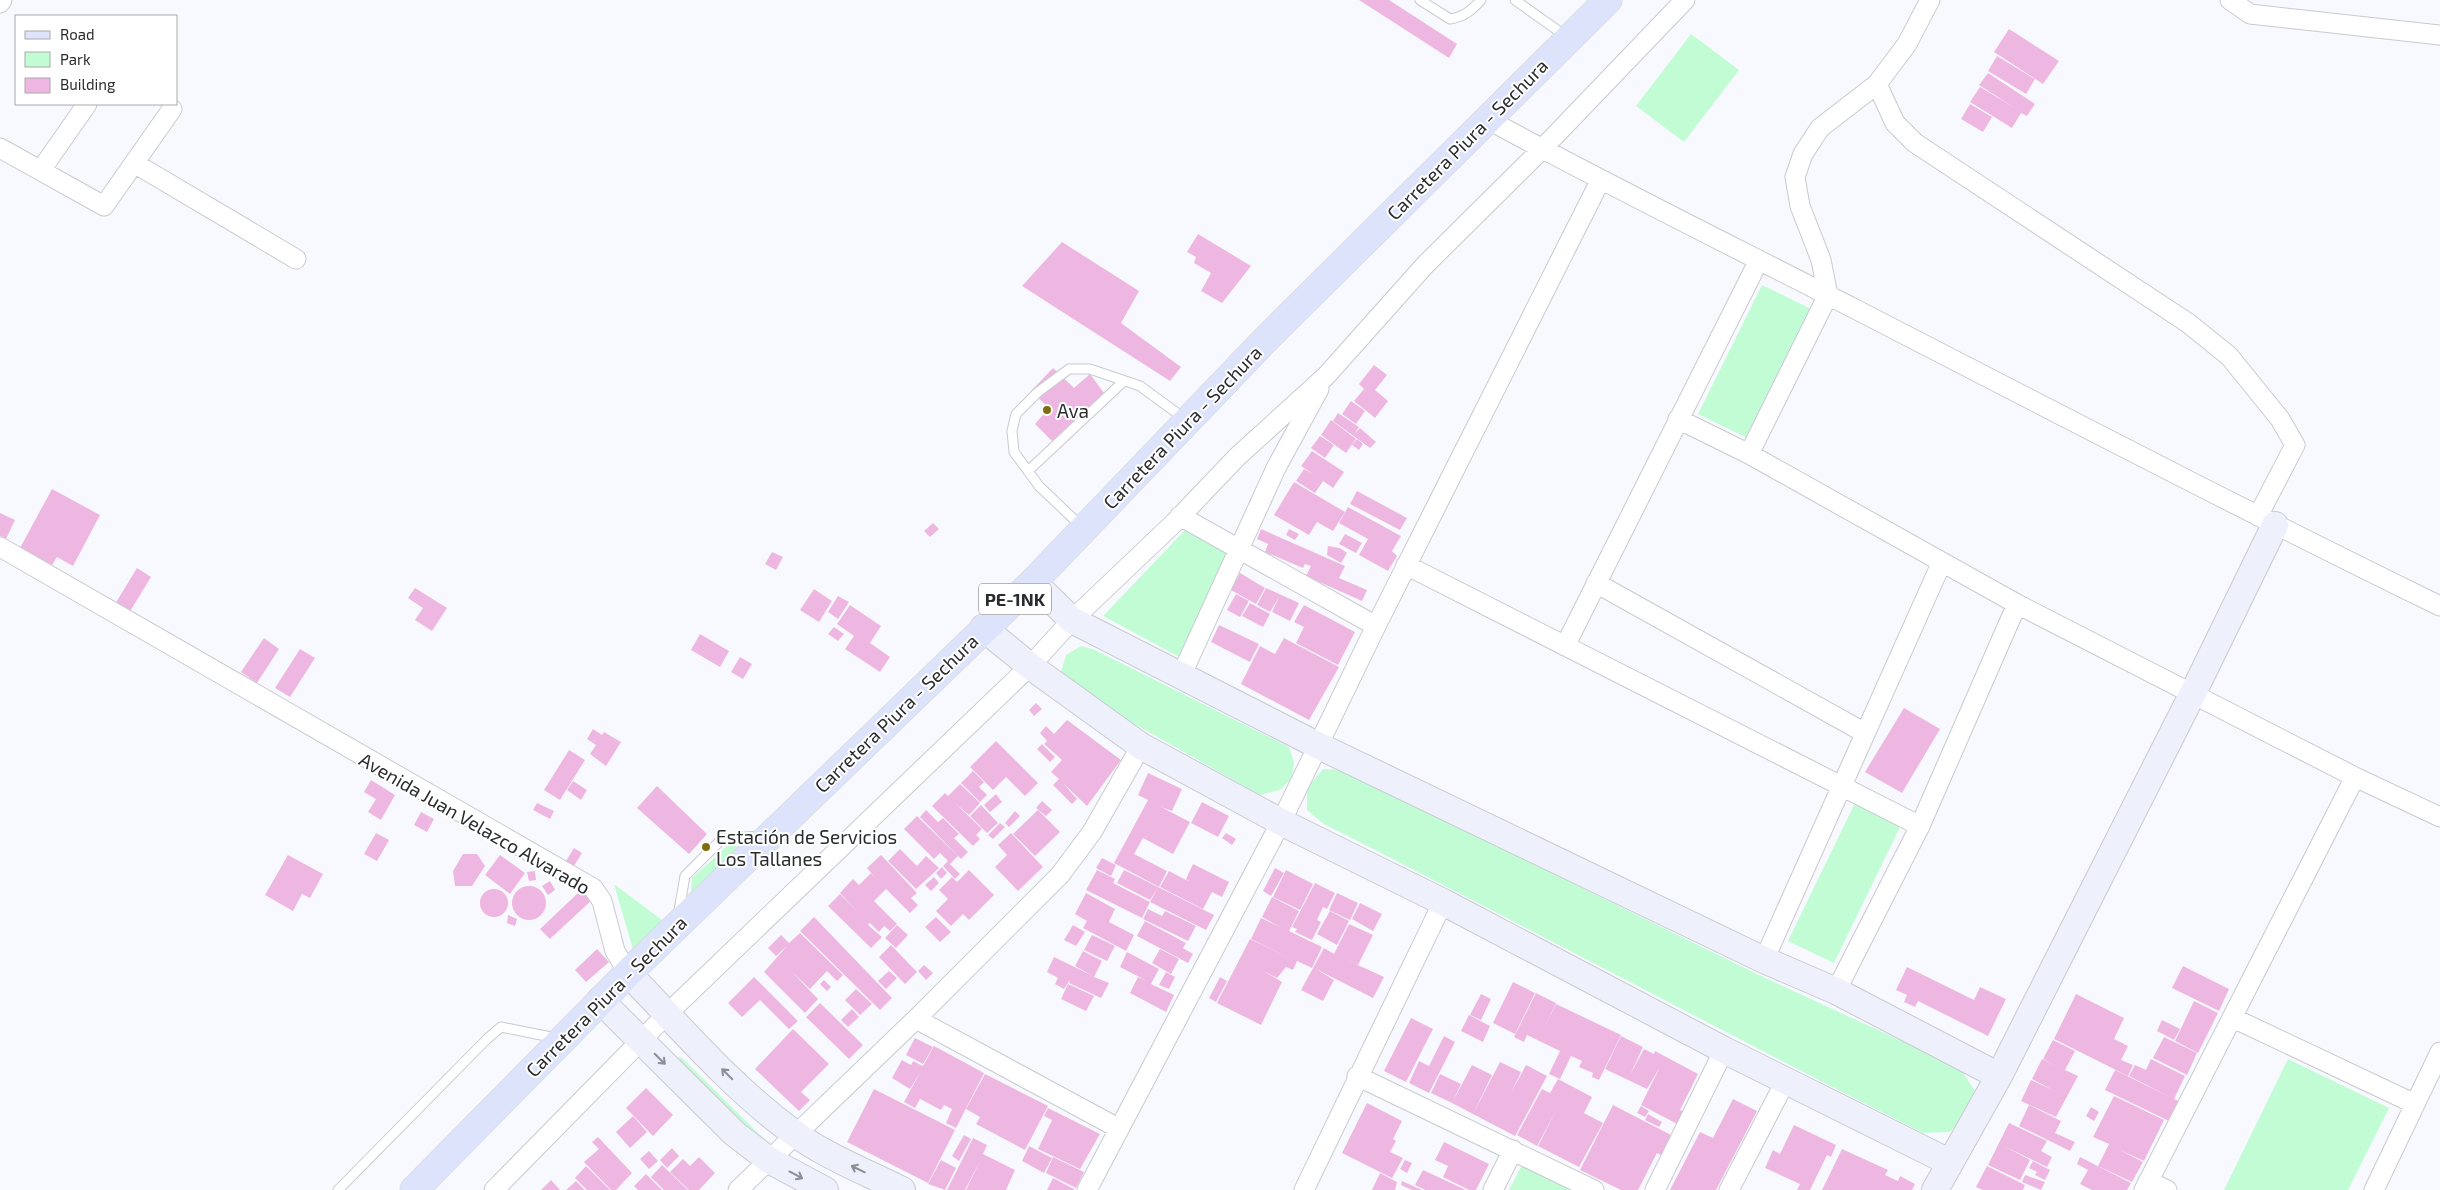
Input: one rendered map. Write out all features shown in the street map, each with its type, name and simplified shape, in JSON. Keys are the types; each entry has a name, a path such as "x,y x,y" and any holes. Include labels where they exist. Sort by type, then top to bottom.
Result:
{"main road":[{"name":"Carretera Piura - Sechura","path":"414,1190 600,1000 1033,582 1273,332 1608,0"}],"street":[{"path":"494,1190 641,1040 1030,666 1072,620 1180,516 1237,457 1326,376 1425,265 1542,149 1685,0"},
{"path":"1749,454 1828,295 1821,260 1800,206 1795,177 1803,154 1820,128 1878,84 1907,44 1930,0"},
{"path":"2230,0 2250,14 2440,36"},
{"path":"1878,84 1895,123 1915,143 2180,318 2229,356 2280,419 2295,445 2266,520 2193,693 2000,1076 1934,1190"},
{"path":"40,170 86,105"},
{"path":"0,148 104,206 172,109"},
{"path":"1487,119 1600,181 1828,295 2266,520 2440,606"},
{"path":"134,164 296,259"},
{"path":"1087,1190 1281,822 1406,565 1600,181"},
{"path":"1565,646 1759,260"},
{"path":"1181,676 1240,551 1276,468 1326,376"},
{"path":"1678,418 1749,454 1941,564 2016,604 2355,777 2440,817"},
{"path":"1180,516 1376,626"},
{"name":"Avenida Juan Velazco Alvarado","path":"0,548 593,888 602,901 614,951 628,973 760,1107 796,1134 833,1157 902,1190"},
{"path":"1764,960 1941,564"},
{"path":"1406,565 1920,826"},
{"path":"1033,582 1072,620 1181,676 1317,745 1764,960 1836,992 2000,1076"},
{"path":"1596,583 1865,733"},
{"path":"1836,992 1920,826 2016,604"},
{"path":"984,628 1030,666 1141,746 1281,822 1442,902 1724,1050 1949,1162"},
{"path":"738,1190 916,1019 1060,876 1092,832 1141,746"},
{"path":"2167,1190 2146,1185 2355,777"},
{"path":"1304,1190 1442,902"},
{"path":"600,1000 735,1134 769,1160 825,1190"},
{"path":"2233,1018 2415,1104"},
{"path":"916,1019 1118,1128"},
{"path":"1655,1190 1724,1050"},
{"path":"2374,1190 2440,1052"},
{"path":"1357,1076 1594,1190"},
{"path":"1729,1190 1786,1080"},
{"path":"1494,1190 1513,1150"}],"lane":[{"path":"1420,0 1450,19 1459,18 1473,10 1481,0"},
{"path":"1515,0 1569,38"},
{"path":"1084,529 1039,486 1014,452 1012,431 1016,414 1038,392 1069,369 1090,369 1140,386 1188,420"},
{"path":"1028,471 1124,381"},
{"path":"338,1190 501,1027 562,1040"}],"green space":[{"path":"1691,34 1739,70 1684,142 1636,106"},
{"path":"1762,285 1811,309 1747,438 1698,414"},
{"path":"1187,528 1232,555 1183,659 1103,616"},
{"path":"1081,646 1095,650 1289,747 1294,762 1292,778 1280,790 1260,795 1069,687 1061,672 1066,655"},
{"path":"1323,769 1343,770 1759,975 1960,1068 1975,1091 1973,1106 1964,1122 1949,1132 1923,1133 1324,824 1307,810 1307,788"},
{"path":"1855,803 1901,825 1834,963 1788,941"},
{"path":"728,845 749,848 690,906 692,878"},
{"path":"614,884 666,923 634,953"},
{"path":"681,1057 770,1145 766,1148 677,1058"},
{"path":"2288,1059 2389,1108 2348,1190 2224,1190"},
{"path":"1522,1165 1572,1190 1509,1190"}],"building":[{"path":"1359,0 1389,0 1457,44 1449,58"},
{"path":"2009,29 2059,61 2043,84 1994,52"},
{"path":"1997,56 2035,79 2026,94 1988,71"},
{"path":"1988,73 2035,104 2027,116 2021,113 2012,128 1970,102 1980,87 2015,108 1979,85"},
{"path":"1970,104 1992,117 1983,132 1961,119"},
{"path":"1198,234 1251,266 1222,303 1201,291 1211,273 1194,263 1196,257 1187,252"},
{"path":"1062,242 1139,291 1121,323 1181,367 1170,381 1022,286"},
{"path":"1374,365 1387,375 1375,390 1388,401 1375,418 1354,401 1364,389 1359,384"},
{"path":"1053,368 1074,388 1090,374 1104,393 1052,441 1035,424 1049,408 1031,391"},
{"path":"1351,401 1365,411 1356,424 1342,414"},
{"path":"1338,413 1359,427 1355,433 1360,428 1376,442 1370,448 1333,421"},
{"path":"1331,420 1356,439 1346,453 1321,435"},
{"path":"1320,436 1334,445 1325,458 1311,448"},
{"path":"1357,439 1363,444 1359,450 1352,445"},
{"path":"1312,451 1344,472 1333,488 1323,481 1315,493 1296,481 1304,469 1313,474 1301,466"},
{"path":"1294,482 1345,512 1333,531 1317,522 1309,535 1274,515"},
{"path":"52,489 100,515 73,566 57,557 52,565 20,548"},
{"path":"1357,491 1407,518 1400,530 1350,504"},
{"path":"1348,507 1401,536 1392,551 1397,556 1388,571 1359,555 1368,539 1339,523"},
{"path":"0,513 15,520 6,539 0,536"},
{"path":"933,523 939,529 930,537 924,531"},
{"path":"1261,529 1345,566 1339,578 1367,590 1362,601 1306,576 1311,566 1305,564 1303,568 1265,552 1268,544 1257,539"},
{"path":"1289,529 1299,534 1295,540 1286,535"},
{"path":"1345,534 1362,543 1356,553 1339,544"},
{"path":"1328,546 1340,548 1347,553 1341,563 1327,555"},
{"path":"772,552 783,557 776,570 765,564"},
{"path":"137,568 151,577 129,613 115,604"},
{"path":"1240,573 1265,588 1256,604 1231,590"},
{"path":"415,588 447,608 432,631 415,620 423,608 408,598"},
{"path":"1266,588 1299,603 1290,621 1272,612 1279,597 1270,612 1257,605"},
{"path":"814,589 832,601 819,622 800,610"},
{"path":"1236,594 1249,601 1240,617 1227,610"},
{"path":"838,596 849,602 838,619 828,612"},
{"path":"1250,603 1270,614 1263,627 1242,616"},
{"path":"850,605 881,626 870,643 890,657 880,672 845,649 854,636 837,624"},
{"path":"1304,605 1355,632 1338,665 1296,643 1304,627 1294,622"},
{"path":"1219,625 1259,644 1250,662 1211,642"},
{"path":"834,627 844,634 838,641 828,634"},
{"path":"700,634 729,651 720,667 691,650"},
{"path":"264,638 279,649 257,683 241,672"},
{"path":"1284,638 1339,667 1309,720 1241,684 1260,646 1275,654"},
{"path":"300,649 315,658 290,697 275,688"},
{"path":"740,657 752,664 743,679 731,672"},
{"path":"1036,703 1042,709 1034,716 1029,710"},
{"path":"1904,708 1940,729 1902,793 1865,772"},
{"path":"1067,720 1121,760 1087,806 1063,783 1077,799 1072,804 1053,785 1059,779 1051,772 1062,760 1044,744 1047,741 1040,733 1046,726 1054,734"},
{"path":"593,729 602,735 604,732 621,742 606,766 590,754 596,745 587,739"},
{"path":"996,741 1038,783 1025,796 1006,777 993,790 970,767"},
{"path":"1042,744 1055,757 1050,762 1037,749"},
{"path":"569,750 585,760 560,800 544,790"},
{"path":"973,771 984,782 979,787 987,795 980,802 961,783"},
{"path":"1148,773 1182,789 1172,811 1161,807 1190,822 1173,854 1143,838 1134,854 1167,871 1159,887 1114,863 1148,800 1138,795"},
{"path":"371,780 395,795 381,820 368,812 376,799 364,792"},
{"path":"573,781 587,790 581,800 567,790"},
{"path":"960,784 980,803 969,815 955,803 982,829 976,835 980,839 973,846 932,806 945,793 948,796"},
{"path":"657,786 707,834 689,854 637,808"},
{"path":"996,794 1002,802 990,812 984,805"},
{"path":"1042,801 1052,810 1046,816 1036,808"},
{"path":"1202,802 1229,816 1218,837 1191,823"},
{"path":"537,803 554,811 550,819 533,810"},
{"path":"981,805 998,823 987,833 970,816"},
{"path":"926,810 938,822 943,818 959,834 954,838 968,852 961,859 920,817"},
{"path":"1038,810 1060,832 1035,856 1013,834"},
{"path":"1015,811 1020,816 1009,827 1005,823"},
{"path":"421,812 434,819 427,832 414,825"},
{"path":"917,816 958,856 950,864 960,874 955,879 943,866 948,861 940,853 934,859 904,829"},
{"path":"1000,823 1005,827 993,839 988,835"},
{"path":"376,833 389,840 377,861 364,854"},
{"path":"1011,833 1043,867 1018,891 995,867 1007,855 998,845"},
{"path":"1226,833 1236,839 1232,845 1222,838"},
{"path":"574,848 582,853 574,866 566,861"},
{"path":"900,849 917,866 926,856 939,868 916,889 888,861"},
{"path":"463,854 477,854 485,866 472,886 455,886 453,871"},
{"path":"288,855 323,874 310,898 302,894 293,911 265,895"},
{"path":"500,855 525,873 510,894 485,875"},
{"path":"881,855 917,893 911,898 918,905 910,913 886,889 874,901 897,924 890,931 884,926 879,932 870,923 868,925 882,937 871,948 828,906 840,894 858,912 840,893 853,879 859,885 871,873 880,883 867,868"},
{"path":"1102,858 1116,865 1111,876 1096,868"},
{"path":"1193,864 1229,882 1222,897 1212,892 1203,909 1160,887 1169,871 1190,882 1186,879"},
{"path":"942,867 947,873 941,879 936,873"},
{"path":"1275,868 1284,873 1271,896 1263,891"},
{"path":"969,870 994,895 969,920 963,914 951,926 936,911 948,899 939,890 952,877 957,882"},
{"path":"1097,870 1115,879 1113,883 1150,902 1142,918 1086,890"},
{"path":"1124,870 1214,915 1206,930 1150,902 1157,889 1150,900 1117,883"},
{"path":"1286,870 1313,884 1300,910 1273,897"},
{"path":"535,871 536,880 529,881 527,872"},
{"path":"934,877 939,883 931,891 925,885"},
{"path":"550,881 555,890 548,895 542,886"},
{"path":"1315,883 1335,893 1327,909 1323,907 1317,920 1321,922 1312,940 1295,932 1297,929 1292,927"},
{"path":"529,886 541,891 546,903 541,915 529,920 517,915 512,903 517,891"},
{"path":"494,889 504,893 508,903 504,913 494,917 484,913 480,903 484,893"},
{"path":"579,892 593,899 550,939 540,929"},
{"path":"1086,893 1115,909 1109,922 1134,935 1126,951 1083,928 1087,921 1075,914"},
{"path":"1337,893 1358,903 1350,920 1329,910"},
{"path":"1272,897 1299,911 1289,931 1322,947 1312,968 1297,961 1293,970 1286,967 1277,978 1263,971 1282,982 1261,1025 1217,1003 1250,939 1293,960 1251,939 1261,918 1282,928 1262,917"},
{"path":"1360,903 1382,914 1373,931 1352,919"},
{"path":"1148,909 1162,916 1165,911 1196,926 1188,941 1143,919"},
{"path":"1330,911 1349,921 1337,945 1317,934"},
{"path":"508,915 517,919 515,926 507,923"},
{"path":"814,917 892,998 880,1010 800,931"},
{"path":"936,917 951,932 940,942 925,927"},
{"path":"1145,921 1186,943 1183,948 1193,954 1188,963 1137,936"},
{"path":"1349,924 1373,935 1358,965 1340,957 1384,977 1373,998 1316,969 1334,980 1323,1001 1301,990 1324,948 1334,954"},
{"path":"897,925 908,935 896,948 885,938"},
{"path":"1073,925 1085,932 1076,946 1064,940"},
{"path":"800,933 843,975 837,981 827,971 810,989 792,972 818,999 805,1013 764,972 787,946 776,956 768,948 781,935 789,943"},
{"path":"1092,935 1115,946 1107,961 1084,950"},
{"path":"891,945 917,972 905,984 879,957"},
{"path":"597,949 609,962 586,982 575,970"},
{"path":"1160,949 1179,959 1171,974 1152,963"},
{"path":"1083,951 1102,961 1094,977 1109,983 1101,998 1069,983 1070,979 1064,989 1055,984 1058,978 1047,972 1054,957 1093,976 1075,966"},
{"path":"1127,952 1159,969 1151,984 1174,995 1166,1012 1130,993 1138,977 1147,981 1120,967"},
{"path":"924,965 933,973 926,980 918,971"},
{"path":"2183,966 2229,989 2219,1011 2172,988"},
{"path":"1907,967 1974,1000 1980,987 2006,999 1988,1036 1918,1001 1915,1007 1904,1002 1907,995 1896,990"},
{"path":"889,971 897,978 886,989 878,981"},
{"path":"1166,972 1175,977 1169,989 1159,985"},
{"path":"754,977 798,1021 789,1029 760,1000 742,1017 728,1003"},
{"path":"1220,977 1227,981 1216,1002 1209,998"},
{"path":"824,980 831,987 827,991 820,984"},
{"path":"1513,982 1535,993 1515,1034 1493,1023"},
{"path":"1068,984 1094,996 1086,1011 1061,999"},
{"path":"856,989 872,1004 860,1015 845,1000"},
{"path":"1536,993 1556,1003 1545,1026 1556,1004 1621,1035 1599,1080 1592,1077 1593,1073 1579,1067 1582,1061 1571,1056 1560,1079 1549,1074 1560,1051 1527,1035 1524,1042 1514,1037"},
{"path":"1481,994 1491,999 1481,1020 1470,1015"},
{"path":"2076,994 2124,1018 2114,1039 2128,1046 2121,1060 2133,1065 2128,1076 2054,1039"},
{"path":"2194,1001 2218,1013 2198,1053 2175,1041"},
{"path":"820,1003 863,1045 849,1059 806,1017"},
{"path":"852,1009 859,1017 848,1027 841,1020"},
{"path":"1469,1015 1490,1026 1483,1042 1461,1031"},
{"path":"1411,1018 1433,1029 1406,1082 1384,1071"},
{"path":"2162,1020 2180,1029 2174,1040 2157,1031"},
{"path":"793,1029 829,1064 801,1092 810,1100 799,1111 755,1069"},
{"path":"1444,1036 1455,1042 1429,1093 1409,1083 1419,1061 1429,1066"},
{"path":"1621,1036 1643,1047 1630,1075 1644,1049 1654,1054 1655,1051 1698,1074 1680,1110 1687,1113 1681,1126 1641,1105 1660,1067 1647,1089 1605,1069"},
{"path":"2164,1037 2197,1053 2187,1075 2153,1058"},
{"path":"915,1038 933,1047 923,1064 906,1055"},
{"path":"2053,1040 2075,1051 2065,1070 2078,1076 2056,1117 2021,1101 2031,1080 2053,1090 2032,1079 2042,1059 2056,1066 2043,1059"},
{"path":"934,1046 984,1073 956,1128 946,1123 952,1109 944,1105 941,1110 920,1099 915,1108 904,1102 921,1071 910,1089 892,1078 902,1060 911,1065 913,1061 923,1066"},
{"path":"2151,1059 2185,1076 2174,1099 2183,1103 2173,1123 2105,1090 2115,1070 2172,1098 2129,1076 2135,1065 2146,1070"},
{"path":"1500,1062 1521,1072 1512,1091 1526,1065 1547,1076 1515,1136 1473,1114"},
{"path":"1472,1065 1492,1075 1473,1114 1452,1103"},
{"path":"985,1074 1048,1106 1025,1150 976,1124 980,1117 966,1109"},
{"path":"1440,1074 1461,1084 1452,1103 1431,1093"},
{"path":"1558,1079 1592,1097 1584,1113 1603,1123 1579,1167 1538,1146 1556,1111 1537,1146 1517,1135 1542,1089 1550,1093"},
{"path":"646,1088 673,1115 653,1136 626,1108"},
{"path":"874,1089 955,1130 928,1183 847,1142"},
{"path":"2114,1096 2164,1120 2144,1161 2120,1150 2143,1162 2132,1182 2098,1166 2109,1144 2093,1137"},
{"path":"1733,1099 1757,1111 1716,1190 1670,1190 1700,1132 1713,1138"},
{"path":"1367,1103 1402,1121 1393,1139 1396,1141 1390,1152 1403,1158 1392,1178 1342,1153"},
{"path":"1613,1105 1675,1137 1665,1157 1657,1153 1638,1190 1621,1190 1580,1170"},
{"path":"2029,1105 2061,1121 2055,1133 2075,1142 2070,1151 2019,1126"},
{"path":"1641,1106 1649,1111 1645,1117 1637,1113"},
{"path":"2091,1107 2099,1112 2094,1121 2086,1116"},
{"path":"1048,1108 1100,1134 1080,1169 1038,1149 1052,1120 1044,1116"},
{"path":"1648,1114 1662,1122 1659,1127 1645,1120"},
{"path":"633,1116 647,1132 630,1148 616,1132"},
{"path":"2009,1123 2047,1141 2041,1151 2052,1157 2047,1167 2004,1146 2030,1160 2020,1180 1988,1165"},
{"path":"1794,1125 1836,1145 1831,1157 1827,1155 1810,1190 1797,1190 1800,1184 1765,1168 1773,1150 1780,1154"},
{"path":"964,1135 971,1139 959,1161 952,1156"},
{"path":"598,1137 632,1173 616,1190 611,1190 584,1162 599,1149 592,1142"},
{"path":"973,1138 987,1145 983,1154 1015,1170 1006,1190 966,1190 981,1159 965,1190 947,1190"},
{"path":"1444,1142 1489,1164 1476,1190 1469,1190 1443,1177 1448,1166 1435,1160"},
{"path":"1029,1146 1052,1158 1044,1173 1022,1161"},
{"path":"672,1148 679,1156 667,1168 660,1160"},
{"path":"1842,1149 1888,1170 1885,1175 1898,1181 1900,1176 1915,1184 1912,1190 1822,1190"},
{"path":"649,1151 658,1161 649,1169 640,1159"},
{"path":"699,1157 715,1173 699,1190 689,1190 670,1172 683,1159 690,1166"},
{"path":"1053,1157 1084,1172 1076,1188 1046,1173"},
{"path":"2080,1157 2131,1183 2127,1190 2092,1190 2080,1184 2088,1170 2077,1164"},
{"path":"941,1160 956,1168 945,1190 928,1184"},
{"path":"1405,1160 1412,1163 1407,1173 1400,1169"},
{"path":"2033,1161 2050,1170 2045,1180 2035,1175 2037,1172 2029,1168"},
{"path":"662,1165 688,1190 664,1190 651,1177"},
{"path":"586,1166 610,1190 587,1190 575,1178"},
{"path":"1987,1166 2025,1185 2023,1190 1983,1190 1976,1187"},
{"path":"1423,1170 1466,1190 1425,1190 1415,1185"},
{"path":"1380,1173 1397,1182 1395,1190 1372,1190"},
{"path":"646,1174 662,1190 638,1190 634,1186"},
{"path":"2025,1175 2045,1182 2041,1190 2022,1182"},
{"path":"1053,1178 1074,1189 1074,1190 1047,1190"},
{"path":"551,1180 560,1190 541,1190"},
{"path":"576,1181 585,1190 566,1190"},
{"path":"1402,1181 1422,1190 1412,1190 1401,1185"}],"place":[{"name":"Ava","path":"1047,410"},
{"name":"Estación de Servicios Los Tallanes","path":"706,847"}]}
